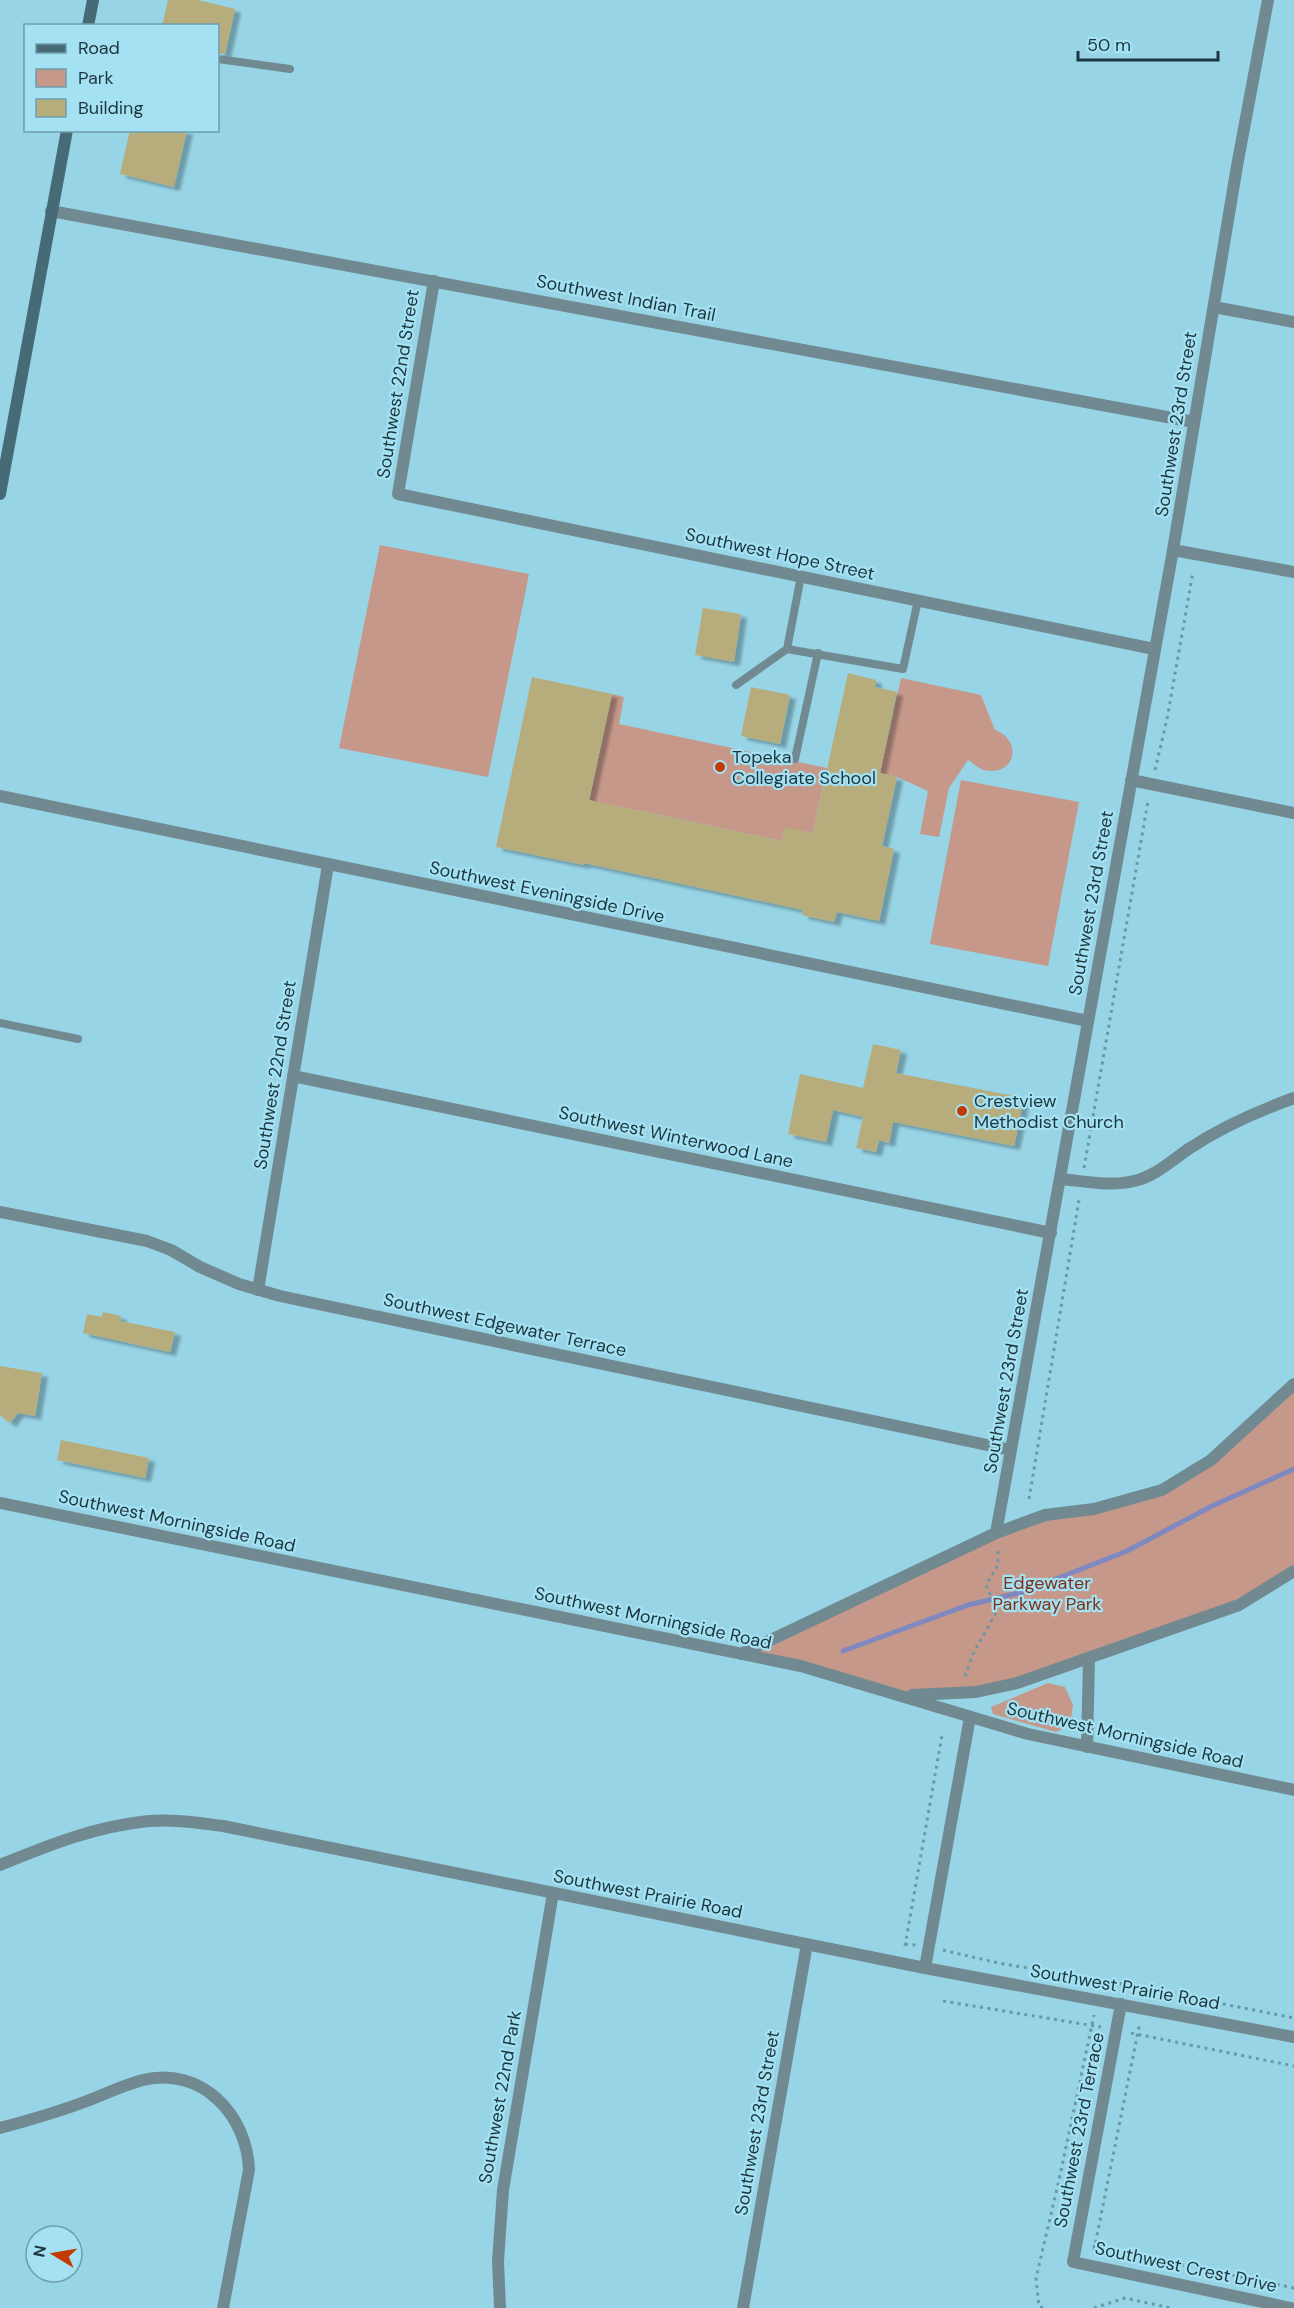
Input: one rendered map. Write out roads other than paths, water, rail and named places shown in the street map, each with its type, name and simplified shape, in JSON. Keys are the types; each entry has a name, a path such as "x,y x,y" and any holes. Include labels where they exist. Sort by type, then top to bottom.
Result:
{"main road":[{"path":"88,24 93,0"},
{"path":"0,494 3,460 67,132"}],"street":[{"name":"Southwest 23rd Street","path":"996,1533 1173,550 1268,0"},
{"name":"Southwest Indian Trail","path":"51,211 1194,422"},
{"name":"Southwest 22nd Street","path":"398,494 434,280"},
{"path":"1214,307 1294,322"},
{"name":"Southwest Hope Street","path":"398,494 1155,649"},
{"path":"1173,550 1294,572"},
{"path":"1131,780 1294,813"},
{"name":"Southwest Eveningside Drive","path":"0,796 1088,1022"},
{"name":"Southwest 22nd Street","path":"258,1290 328,865"},
{"name":"Southwest Winterwood Lane","path":"293,1076 1051,1233"},
{"path":"1060,1179 1114,1184 1135,1181 1149,1176 1221,1129 1263,1109 1294,1098"},
{"name":"Southwest Edgewater Terrace","path":"0,1212 147,1241 171,1250 200,1267 258,1290 1011,1450"},
{"path":"741,1654 996,1533 1045,1515 1094,1509 1162,1490 1211,1460 1294,1384"},
{"name":"Southwest Morningside Road","path":"0,1503 801,1666 1028,1734 1294,1790"},
{"path":"908,1697 915,1693 938,1694 996,1688 1089,1658 1239,1605 1294,1571"},
{"path":"1088,1747 1089,1658"},
{"path":"925,1968 970,1717"},
{"name":"Southwest Prairie Road","path":"0,1865 89,1831 151,1821 184,1821 223,1826 925,1968 1294,2037"},
{"name":"Southwest 22nd Park","path":"500,2308 498,2261 503,2190 553,1893"},
{"name":"Southwest 23rd Street","path":"743,2308 807,1944"},
{"name":"Southwest 23rd Terrace","path":"1073,2262 1121,2004"},
{"path":"0,2128 46,2116 143,2080 161,2078 180,2080 197,2086 220,2101 242,2130 247,2147 249,2170 223,2308"},
{"name":"Southwest Crest Drive","path":"1073,2262 1291,2308"}],"lane":[{"path":"219,59 290,69"},
{"path":"787,649 801,576"},
{"path":"736,685 787,649 903,669 918,600"},
{"path":"795,759 818,653"},
{"path":"0,1023 78,1039"}],"waterway":[{"path":"843,1651 968,1605 1023,1592 1127,1551 1212,1506 1294,1469"}],"place":[{"name":"Topeka Collegiate School","path":"720,767"},
{"name":"Crestview Methodist Church","path":"962,1111"}],"park label":[{"name":"Edgewater Parkway Park","path":"1047,1593"}]}
